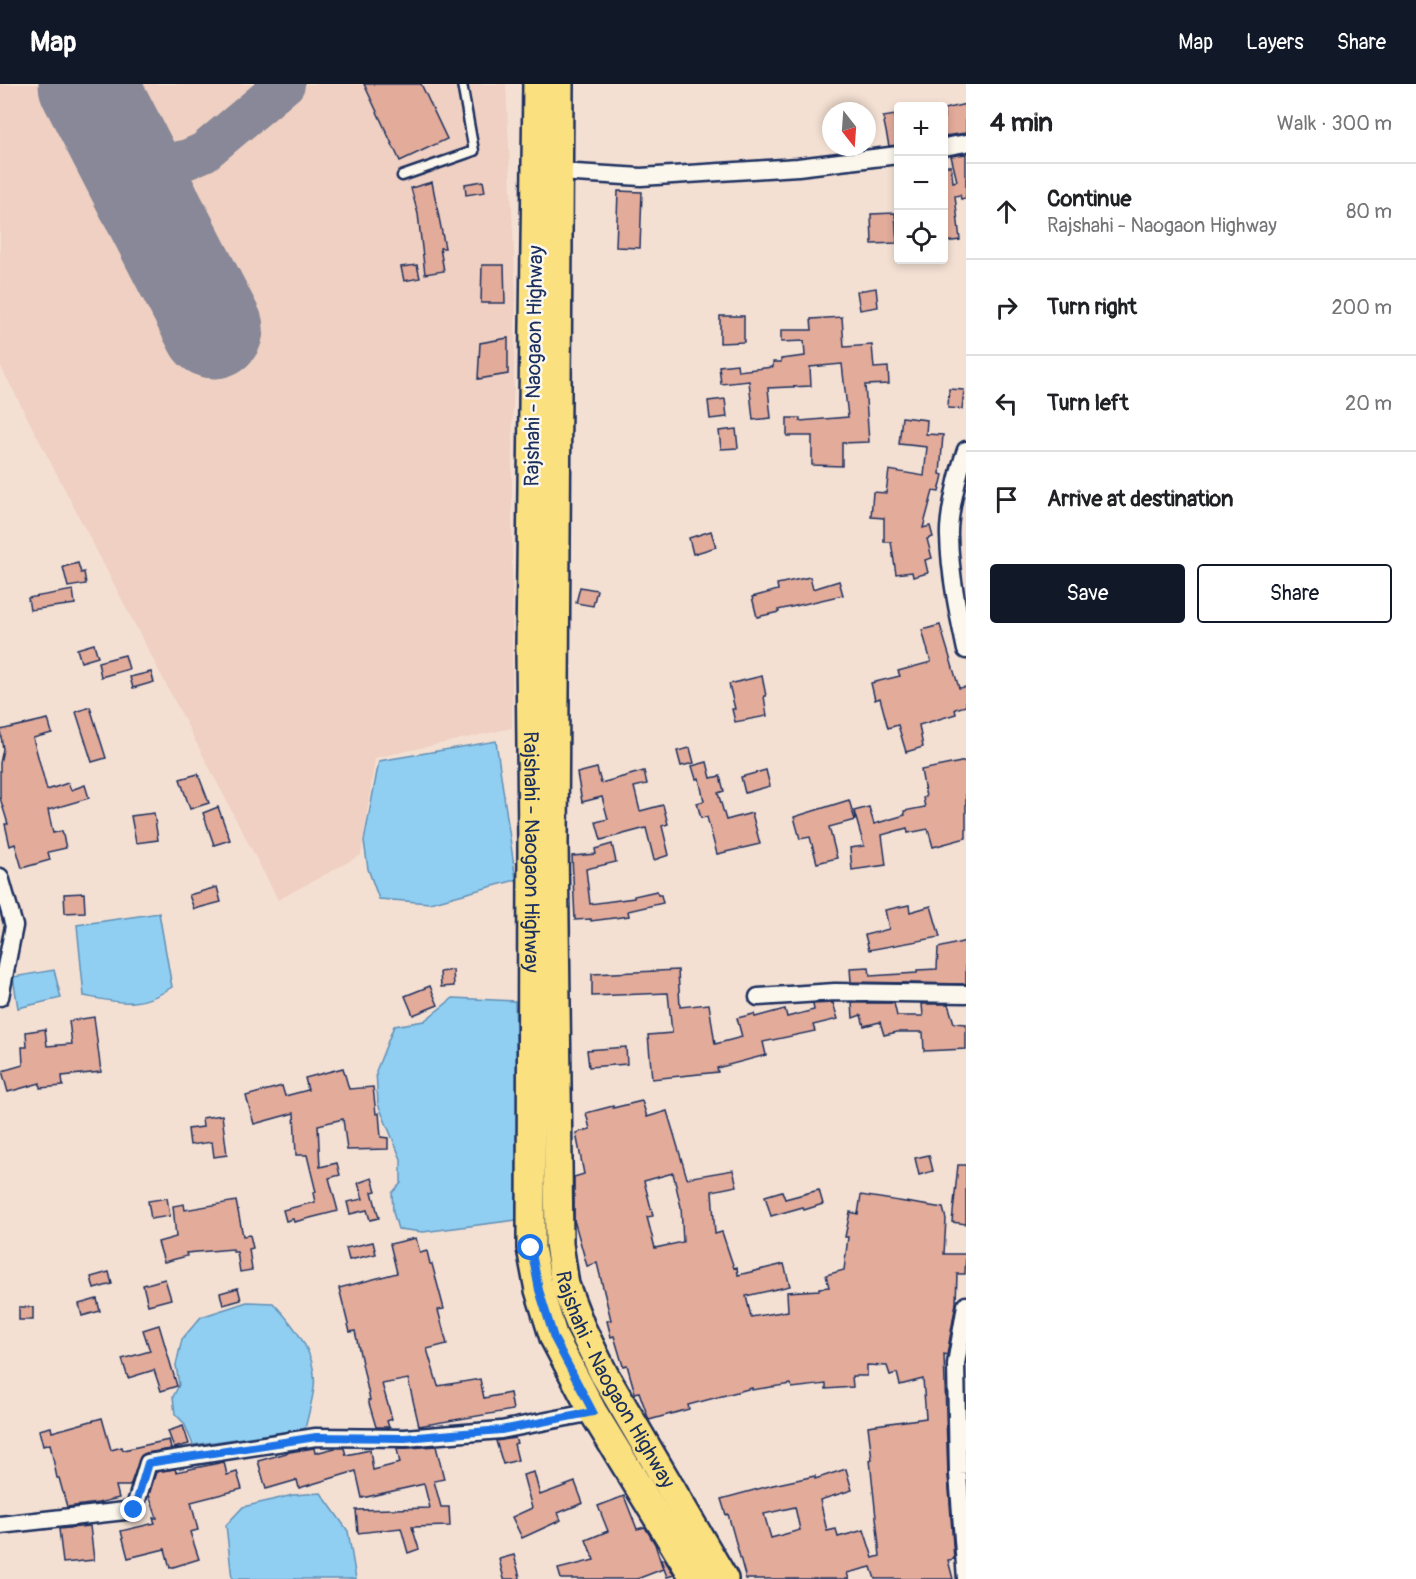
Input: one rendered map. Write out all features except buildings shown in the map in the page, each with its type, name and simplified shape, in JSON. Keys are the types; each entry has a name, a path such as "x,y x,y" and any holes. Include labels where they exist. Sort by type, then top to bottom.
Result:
{"main road":[{"name":"Rajshahi - Naogaon Highway","path":"537,84 547,223 559,1244 565,1285 581,1327 707,1574"},
{"name":"Rajshahi - Naogaon Highway","path":"559,84 559,172 547,223 530,649 531,1248 539,1290 554,1338 593,1412 707,1574"}],"street":[{"path":"948,146 966,143"},
{"path":"559,172 641,177 798,167 894,155"},
{"path":"966,450 960,465 948,534 956,604 966,650"},
{"path":"0,877 14,926 0,997"},
{"path":"758,997 835,992 966,994"},
{"path":"966,1305 956,1364 958,1474 966,1579"},
{"path":"0,1525 134,1510 148,1463 316,1437 405,1438 501,1430 593,1412"}],"lane":[{"path":"402,176 474,151 462,84"}],"shaded area":[{"path":"0,84 506,84 516,296 512,448 512,728 375,758 361,855 278,900 0,365"}],"water":[{"path":"496,741 516,880 430,903 379,899 368,869 364,841 379,761"},
{"path":"159,913 172,987 150,999 140,1001 119,1002 84,996 77,925"},
{"path":"54,970 61,998 18,1008 13,977"},
{"path":"453,998 515,1001 519,1131 516,1220 423,1232 398,1229 393,1212 392,1193 401,1183 401,1159 378,1104 376,1071 394,1026 424,1021"},
{"path":"247,1302 273,1303 303,1341 314,1376 314,1388 305,1429 193,1445 184,1423 175,1414 173,1397 179,1385 176,1365 182,1339 201,1317"},
{"path":"321,1493 348,1531 356,1579 232,1579 226,1525 243,1507 293,1495"}],"taxiway":[{"path":"126,160 156,166 188,159 204,152 285,84"}],"runway":[{"path":"88,84 214,329"}],"route":[{"path":"134,1510 148,1463 316,1437 405,1438 501,1430 593,1412 554,1338 539,1290 531,1248"}]}
